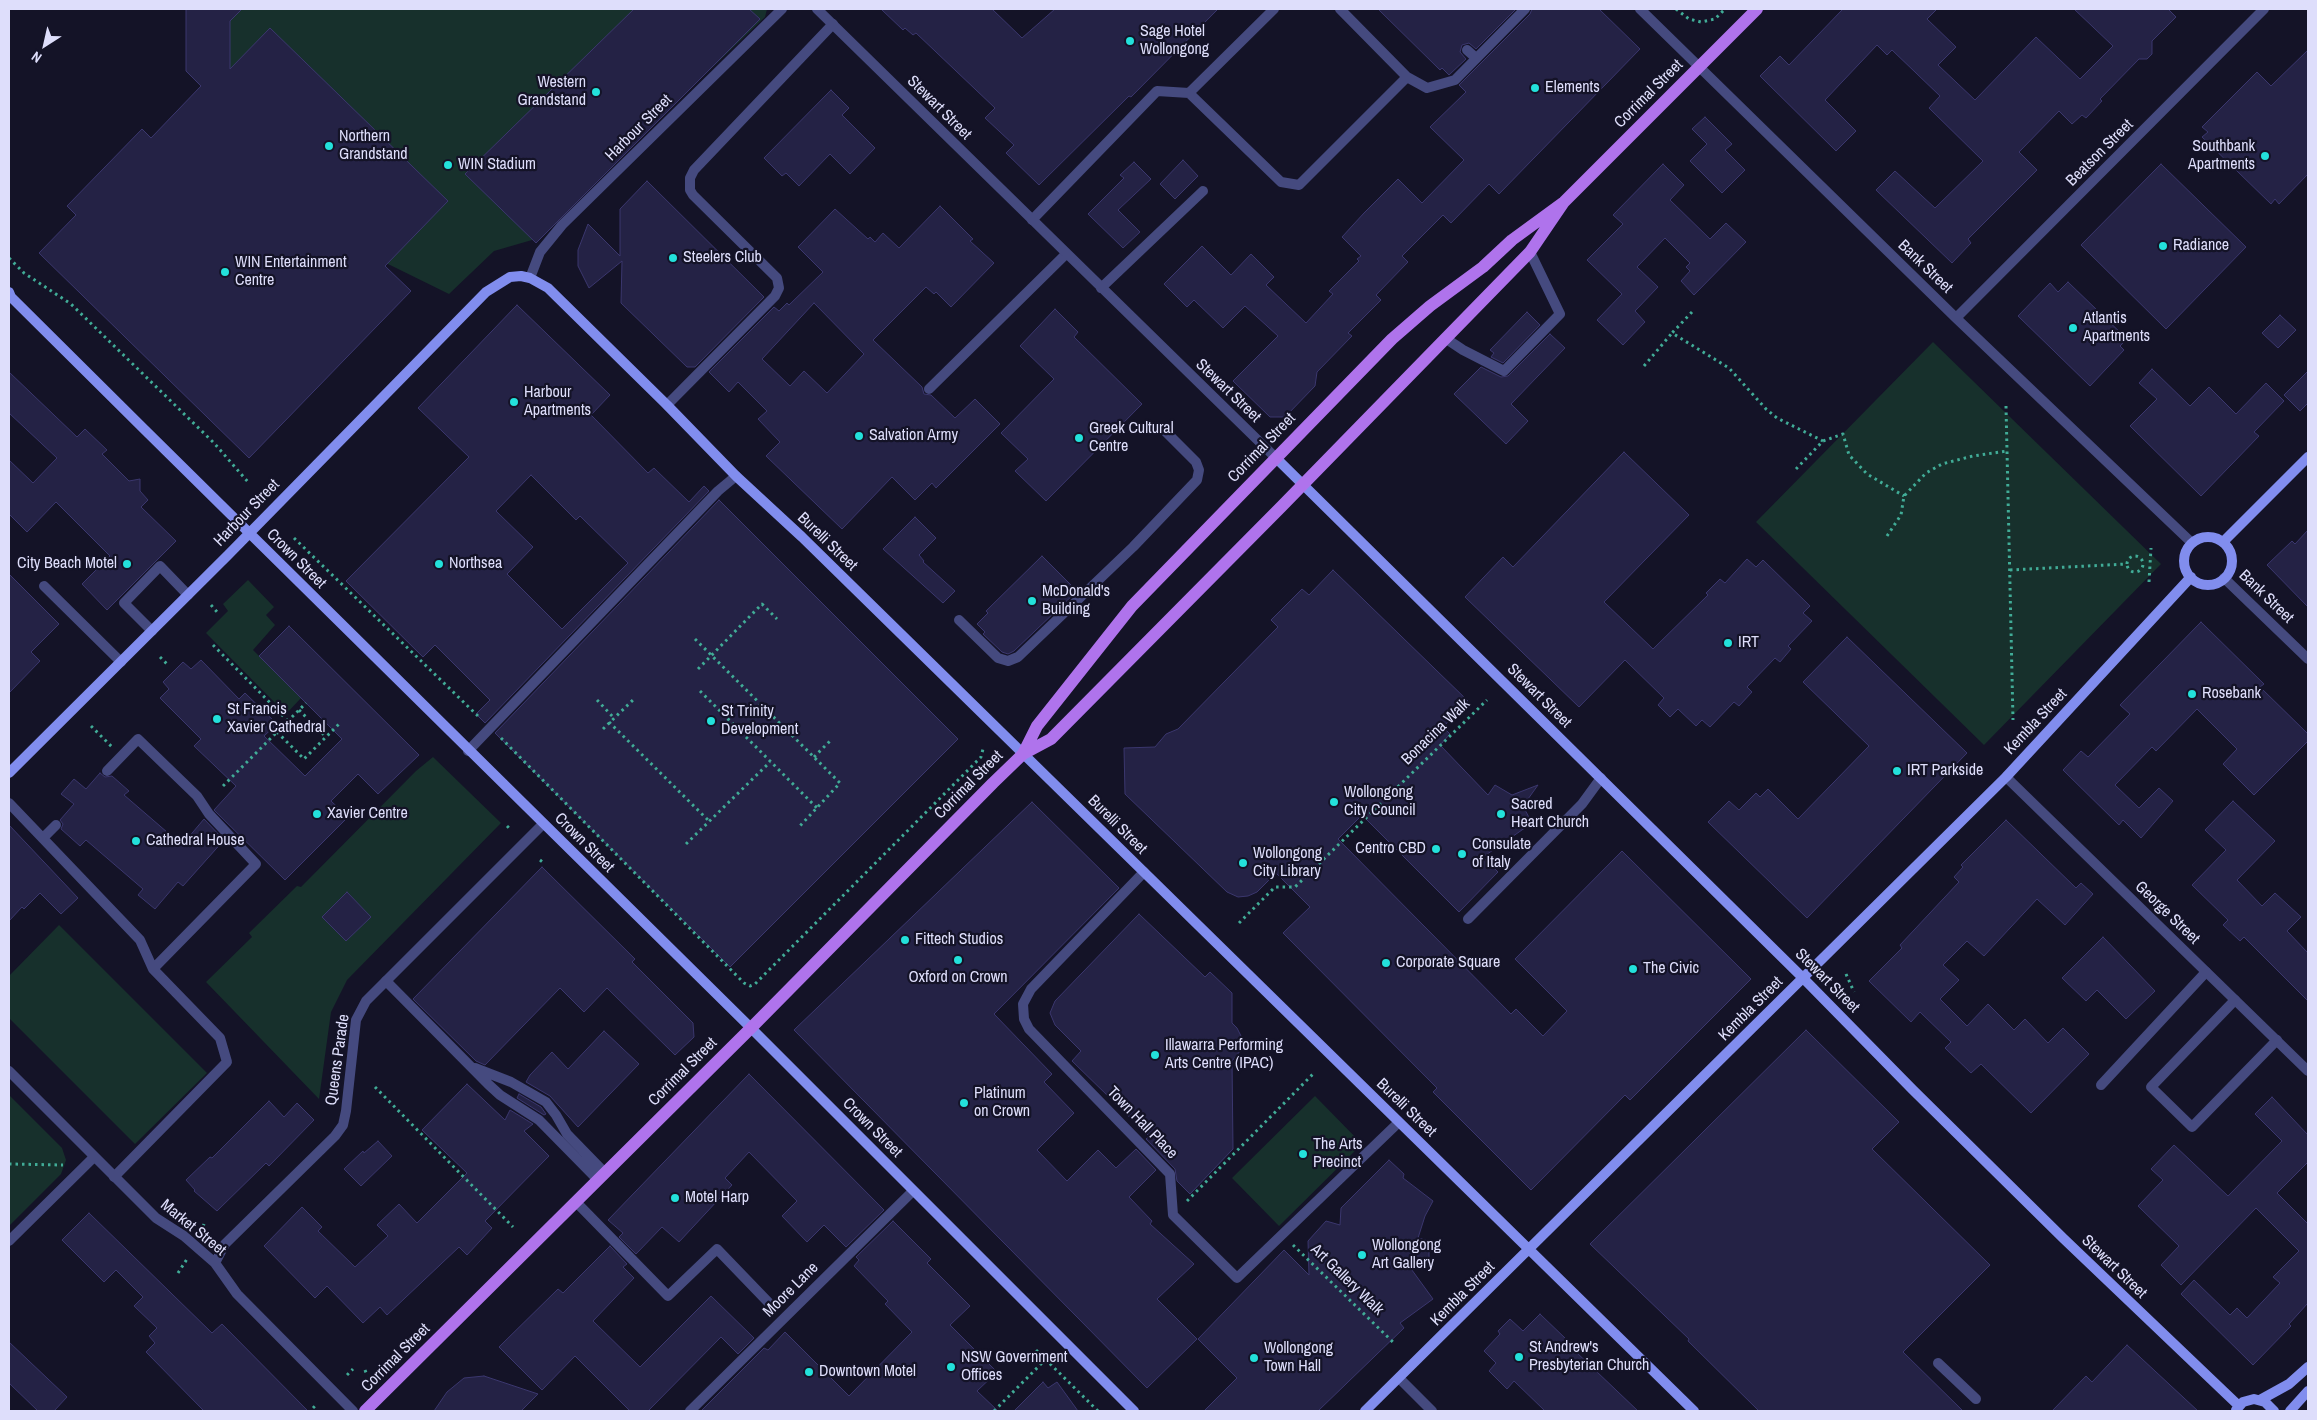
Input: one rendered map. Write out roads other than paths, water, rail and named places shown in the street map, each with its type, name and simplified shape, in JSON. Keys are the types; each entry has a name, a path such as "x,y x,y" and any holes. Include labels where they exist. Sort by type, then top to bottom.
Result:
{"main road":[{"name":"Corrimal Street","path":"365,1411 602,1177 1022,754 1037,726 1132,606 1276,458 1413,320 1483,267 1512,240 1564,202 1756,9"},
{"name":"Corrimal Street","path":"1022,754 1051,739 1304,484 1530,252 1564,202"},
{"name":"Burelli Street","path":"510,277 530,278 548,288 736,476 802,537 1398,1123 1530,1248 1694,1411"},
{"name":"Harbour Street","path":"9,773 188,595 486,292 510,277"},
{"name":"Crown Street","path":"9,296 750,1028 1134,1411"},
{"path":"2223,542 2308,457"},
{"name":"Stewart Street","path":"1276,458 1804,978 1907,1085 2237,1409"},
{"path":"2204,537 2211,537 2223,542 2231,553 2232,560 2232,566 2224,578 2211,585 2204,584 2191,577 2186,571 2184,556 2192,543 2204,537"},
{"name":"Kembla Street","path":"1365,1411 2006,777 2191,577"},
{"path":"2260,1400 2289,1384 2308,1367"},
{"path":"2290,1411 2308,1392"},
{"path":"2237,1409 2249,1400 2260,1400 2270,1405 2274,1411"}],"street":[{"name":"Harbour Street","path":"530,278 540,252 562,225 782,9"},
{"name":"Stewart Street","path":"817,9 1276,458"},
{"path":"1189,93 1274,9"},
{"path":"1340,9 1408,77 1426,88 1455,80 1525,9"},
{"name":"Bank Street","path":"1640,9 1956,318 2192,543"},
{"name":"Beatson Street","path":"1956,318 2264,9"},
{"path":"667,405 775,296 779,288 777,278 693,195 690,190 690,178 694,170 832,24"},
{"path":"1467,50 1476,58"},
{"path":"1032,220 1157,91 1189,93 1282,182 1299,185 1408,77"},
{"path":"1101,288 1203,190"},
{"path":"1445,338 1463,350 1504,371 1560,314 1530,252"},
{"path":"929,389 1066,254"},
{"path":"959,620 998,658 1008,661 1018,656 1133,547 1197,480 1199,470 1196,462 1162,428"},
{"path":"468,751 711,498 736,476"},
{"path":"152,631 124,603 160,566 188,595"},
{"name":"Bank Street","path":"2224,578 2308,659"},
{"path":"44,586 120,662"},
{"path":"107,772 138,739 197,796 208,814 256,864 154,968"},
{"name":"George Street","path":"2006,777 2308,1071"},
{"path":"1468,920 1582,804 1601,778"},
{"path":"9,803 140,940 154,968 220,1038 227,1062 114,1177"},
{"name":"Queens Parade","path":"215,1263 225,1244 335,1136 343,1125 356,1020 366,1001 543,824"},
{"path":"43,838 56,825"},
{"name":"Town Hall Place","path":"1144,872 1031,989 1023,1004 1023,1014 1029,1029 1170,1174 1173,1215 1237,1278 1398,1123"},
{"path":"2101,1085 2206,972"},
{"path":"386,981 500,1095 538,1120 602,1177"},
{"path":"2235,1000 2151,1087 2192,1127 2276,1040"},
{"path":"462,1058 478,1070 511,1082 546,1102 567,1134 602,1177"},
{"name":"Market Street","path":"9,1071 156,1218 184,1236 215,1263 237,1294 353,1411"},
{"path":"9,1242 94,1157"},
{"name":"Moore Lane","path":"690,1411 913,1191"},
{"path":"576,1202 668,1296 717,1249 769,1303"},
{"path":"1938,1363 1976,1399"},
{"path":"1399,1378 1432,1411"}],"place":[{"name":"Sage Hotel Wollongong","path":"1130,41"},
{"name":"Elements","path":"1535,88"},
{"name":"Western Grandstand","path":"596,92"},
{"name":"Northern Grandstand","path":"329,146"},
{"name":"Southbank Apartments","path":"2265,156"},
{"name":"WIN Stadium","path":"448,165"},
{"name":"Radiance","path":"2163,246"},
{"name":"Steelers Club","path":"673,258"},
{"name":"WIN Entertainment Centre","path":"225,272"},
{"name":"Atlantis Apartments","path":"2073,328"},
{"name":"Harbour Apartments","path":"514,402"},
{"name":"Salvation Army","path":"859,436"},
{"name":"Greek Cultural Centre","path":"1079,438"},
{"name":"City Beach Motel","path":"127,564"},
{"name":"Northsea","path":"439,564"},
{"name":"McDonald's Building","path":"1032,601"},
{"name":"IRT","path":"1728,643"},
{"name":"Rosebank","path":"2192,694"},
{"name":"St Francis Xavier Cathedral","path":"217,719"},
{"name":"St Trinity Development","path":"711,721"},
{"name":"IRT Parkside","path":"1897,771"},
{"name":"Wollongong City Council","path":"1334,802"},
{"name":"Xavier Centre","path":"317,814"},
{"name":"Sacred Heart Church","path":"1501,814"},
{"name":"Cathedral House","path":"136,841"},
{"name":"Centro CBD","path":"1436,849"},
{"name":"Consulate of Italy","path":"1462,854"},
{"name":"Wollongong City Library","path":"1243,863"},
{"name":"Fittech Studios","path":"905,940"},
{"name":"Oxford on Crown","path":"958,960"},
{"name":"Corporate Square","path":"1386,963"},
{"name":"The Civic","path":"1633,969"},
{"name":"Illawarra Performing Arts Centre (IPAC)","path":"1155,1055"},
{"name":"Platinum on Crown","path":"964,1103"},
{"name":"The Arts Precinct","path":"1303,1154"},
{"name":"Motel Harp","path":"675,1198"},
{"name":"Wollongong Art Gallery","path":"1362,1255"},
{"name":"St Andrew's Presbyterian Church","path":"1519,1357"},
{"name":"Wollongong Town Hall","path":"1254,1358"},
{"name":"NSW Government Offices","path":"951,1367"},
{"name":"Downtown Motel","path":"809,1372"}]}
